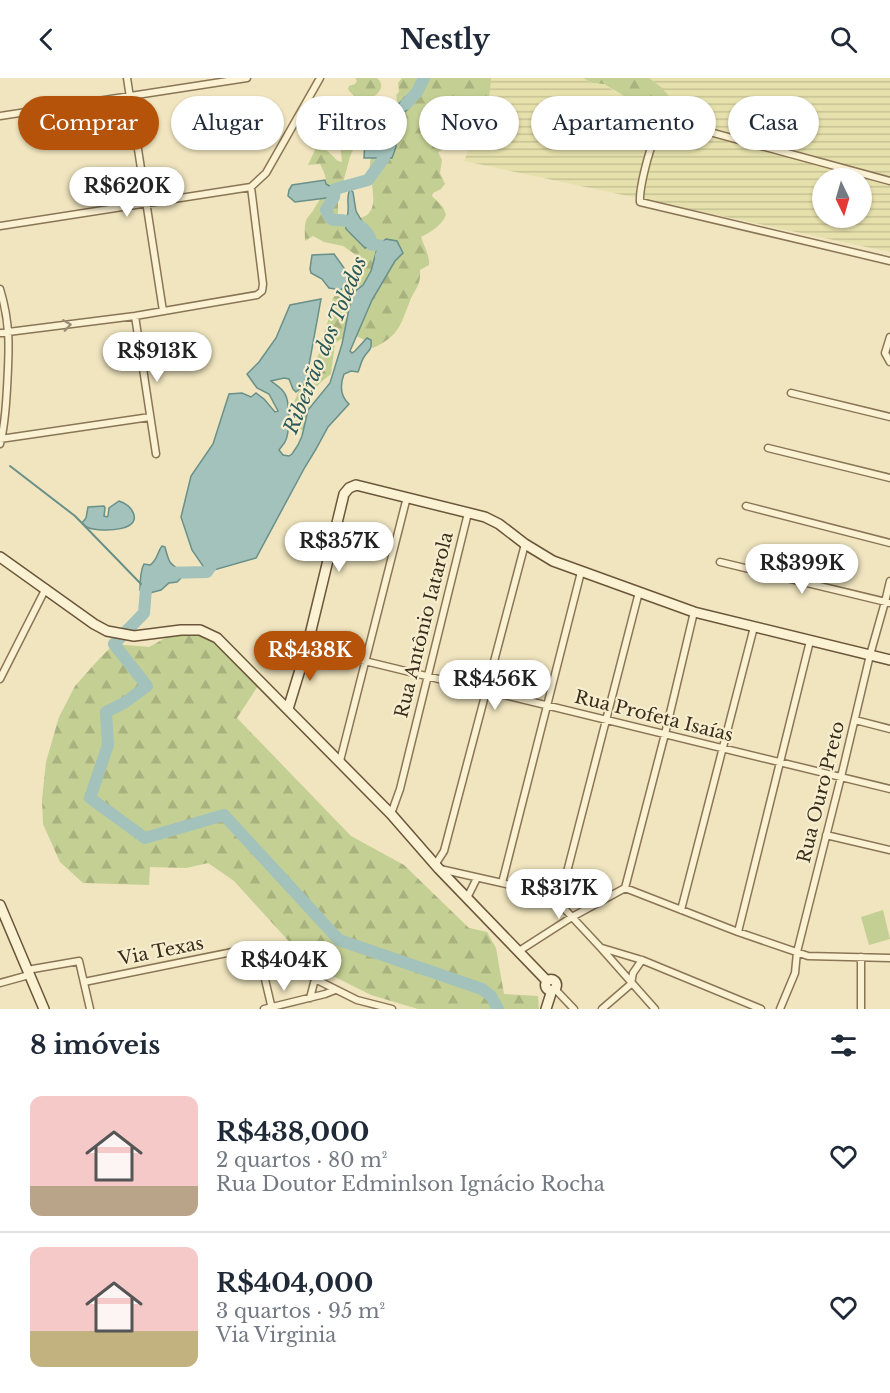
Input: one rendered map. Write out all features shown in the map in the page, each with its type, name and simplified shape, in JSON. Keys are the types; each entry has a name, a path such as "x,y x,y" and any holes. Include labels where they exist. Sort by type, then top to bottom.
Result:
{"street":[{"path":"127,78 163,311"},
{"path":"0,116 247,78"},
{"path":"0,225 251,187 266,173 320,78"},
{"path":"890,181 673,122 665,126 656,137 639,194 640,202 890,261"},
{"path":"0,333 135,316 257,295 262,291 263,284 251,187"},
{"path":"0,289 8,318 9,332 6,406 0,441 150,417"},
{"path":"135,316 156,454"},
{"path":"890,337 885,353 890,362"},
{"path":"791,393 890,417"},
{"path":"768,448 890,478"},
{"path":"288,709 307,646 344,494 356,485 485,517 553,561 694,612 890,660"},
{"path":"340,761 407,497"},
{"path":"746,506 890,543"},
{"name":"Rua Antônio Iatarola","path":"391,814 400,789 468,513"},
{"path":"437,867 444,851 488,691 525,544"},
{"path":"0,556 107,631 134,636 200,630 217,638 340,761 391,814 437,867 574,1009"},
{"path":"720,562 888,603"},
{"path":"502,883 582,572"},
{"name":"Rua Ouro Preto","path":"780,1009 795,973 797,952 870,655 888,603 890,581"},
{"path":"0,679 46,588"},
{"path":"559,903 639,592"},
{"path":"519,951 572,917 625,888 694,612"},
{"path":"681,910 754,627"},
{"path":"738,932 810,641"},
{"name":"Rua Profeta Isaías","path":"307,646 890,789"},
{"path":"855,720 890,729"},
{"path":"826,835 890,850"},
{"path":"437,867 546,895 559,903 655,1009"},
{"path":"467,898 477,878"},
{"path":"625,888 738,932 813,957 890,958"},
{"path":"0,904 3,917 44,1009"},
{"path":"257,947 259,964 272,1008"},
{"name":"Via Texas","path":"84,982 257,947 290,960 315,979 335,990 357,1000 392,1009"},
{"path":"601,948 642,960 761,1009"},
{"path":"610,958 615,952"},
{"path":"264,975 278,954"},
{"path":"861,957 861,1009"},
{"path":"602,1009 631,984 633,974 642,960"},
{"path":"0,983 44,967 79,961 90,1009"},
{"path":"310,998 315,979"},
{"path":"545,1009 551,987"},
{"path":"264,1009 335,990"}],"shaded area":[{"path":"491,78 583,78 592,83 604,84 617,93 625,95 661,87 649,78 890,78 890,252 464,161 469,150 519,150 519,96 489,96"}],"green space":[{"path":"355,78 377,78 381,87 374,96 355,96 348,89 357,81"},
{"path":"402,78 491,78 489,96 419,96 419,150 442,150 438,152 442,160 440,173 445,184 432,196 443,207 446,215 439,225 421,237 429,265 420,270 419,284 401,324 382,344 373,348 355,336 346,337 335,343 331,374 314,390 309,400 308,421 303,430 294,429 292,407 305,376 319,354 332,300 339,290 359,282 364,274 362,270 355,267 356,255 343,246 324,242 313,236 305,241 307,220 327,183 320,164 308,165 315,150 326,150 342,162 341,150 353,150 343,188 338,198 338,220 349,221 368,214 372,208 370,162 374,151 407,150 407,96 396,95 399,92 398,83"},
{"path":"583,78 649,78 669,96 624,96 604,84 592,83"},
{"path":"200,635 218,643 258,686 237,718 351,836 404,865 469,928 487,932 496,948 504,994 538,996 539,1009 418,1009 371,995 304,958 234,881 208,863 186,868 150,867 149,885 83,883 60,862 43,824 42,800 46,762 59,717 75,686 114,644 149,647 169,636"},
{"path":"883,910 890,939 869,945 861,917"}],"water":[{"path":"417,92 418,97 407,110 407,97"},
{"path":"364,150 395,150 392,158 364,158"},
{"path":"325,180 326,184 335,189 334,197 295,202 288,196 292,185"},
{"path":"350,189 353,192 356,211 371,237 372,245 365,248 346,229"},
{"path":"386,239 397,241 403,253 395,261 372,300 350,351 352,353 355,351 367,338 371,340 371,348 358,372 351,371 344,374 342,390 349,404 328,427 256,558 207,572 192,550 181,517 191,476 213,444 229,394 242,393 251,397 256,393 275,412 278,411 269,394 257,388 247,374 259,362 276,338 290,305 321,299 307,376 303,386 296,392 289,379 271,381 284,392 288,404 288,432 279,450 283,455 292,454 302,436 308,410 330,383 342,344 352,294 363,285 371,271 378,245"},
{"path":"334,254 349,275 349,280 341,290 329,288 322,279 311,273 310,269 312,255"},
{"path":"119,501 129,506 134,517 133,522 128,526 103,530 89,528 82,523 86,518 88,507 104,506 104,516 107,517 109,508"},
{"path":"162,546 165,547 170,562 180,572 181,578 177,582 169,583 161,590 146,594 140,590 140,577 144,564 153,563"}],"waterway":[{"name":"Ribeirão dos Toledos","path":"407,103 417,92 424,78"},
{"name":"Ribeirão dos Toledos","path":"381,256 384,250 382,246 372,245 363,228 352,222 333,220 326,210 334,197 335,189 368,180 384,158 385,150"},
{"path":"10,466 75,516 141,584"},
{"name":"Ribeirão dos Toledos","path":"164,573 207,572 215,560"},
{"name":"Ribeirão dos Toledos","path":"151,582 146,589 144,613 114,644 147,686 124,703 106,712 108,745 90,798 145,838 224,815 339,940 482,989 491,996 498,1009"}]}
